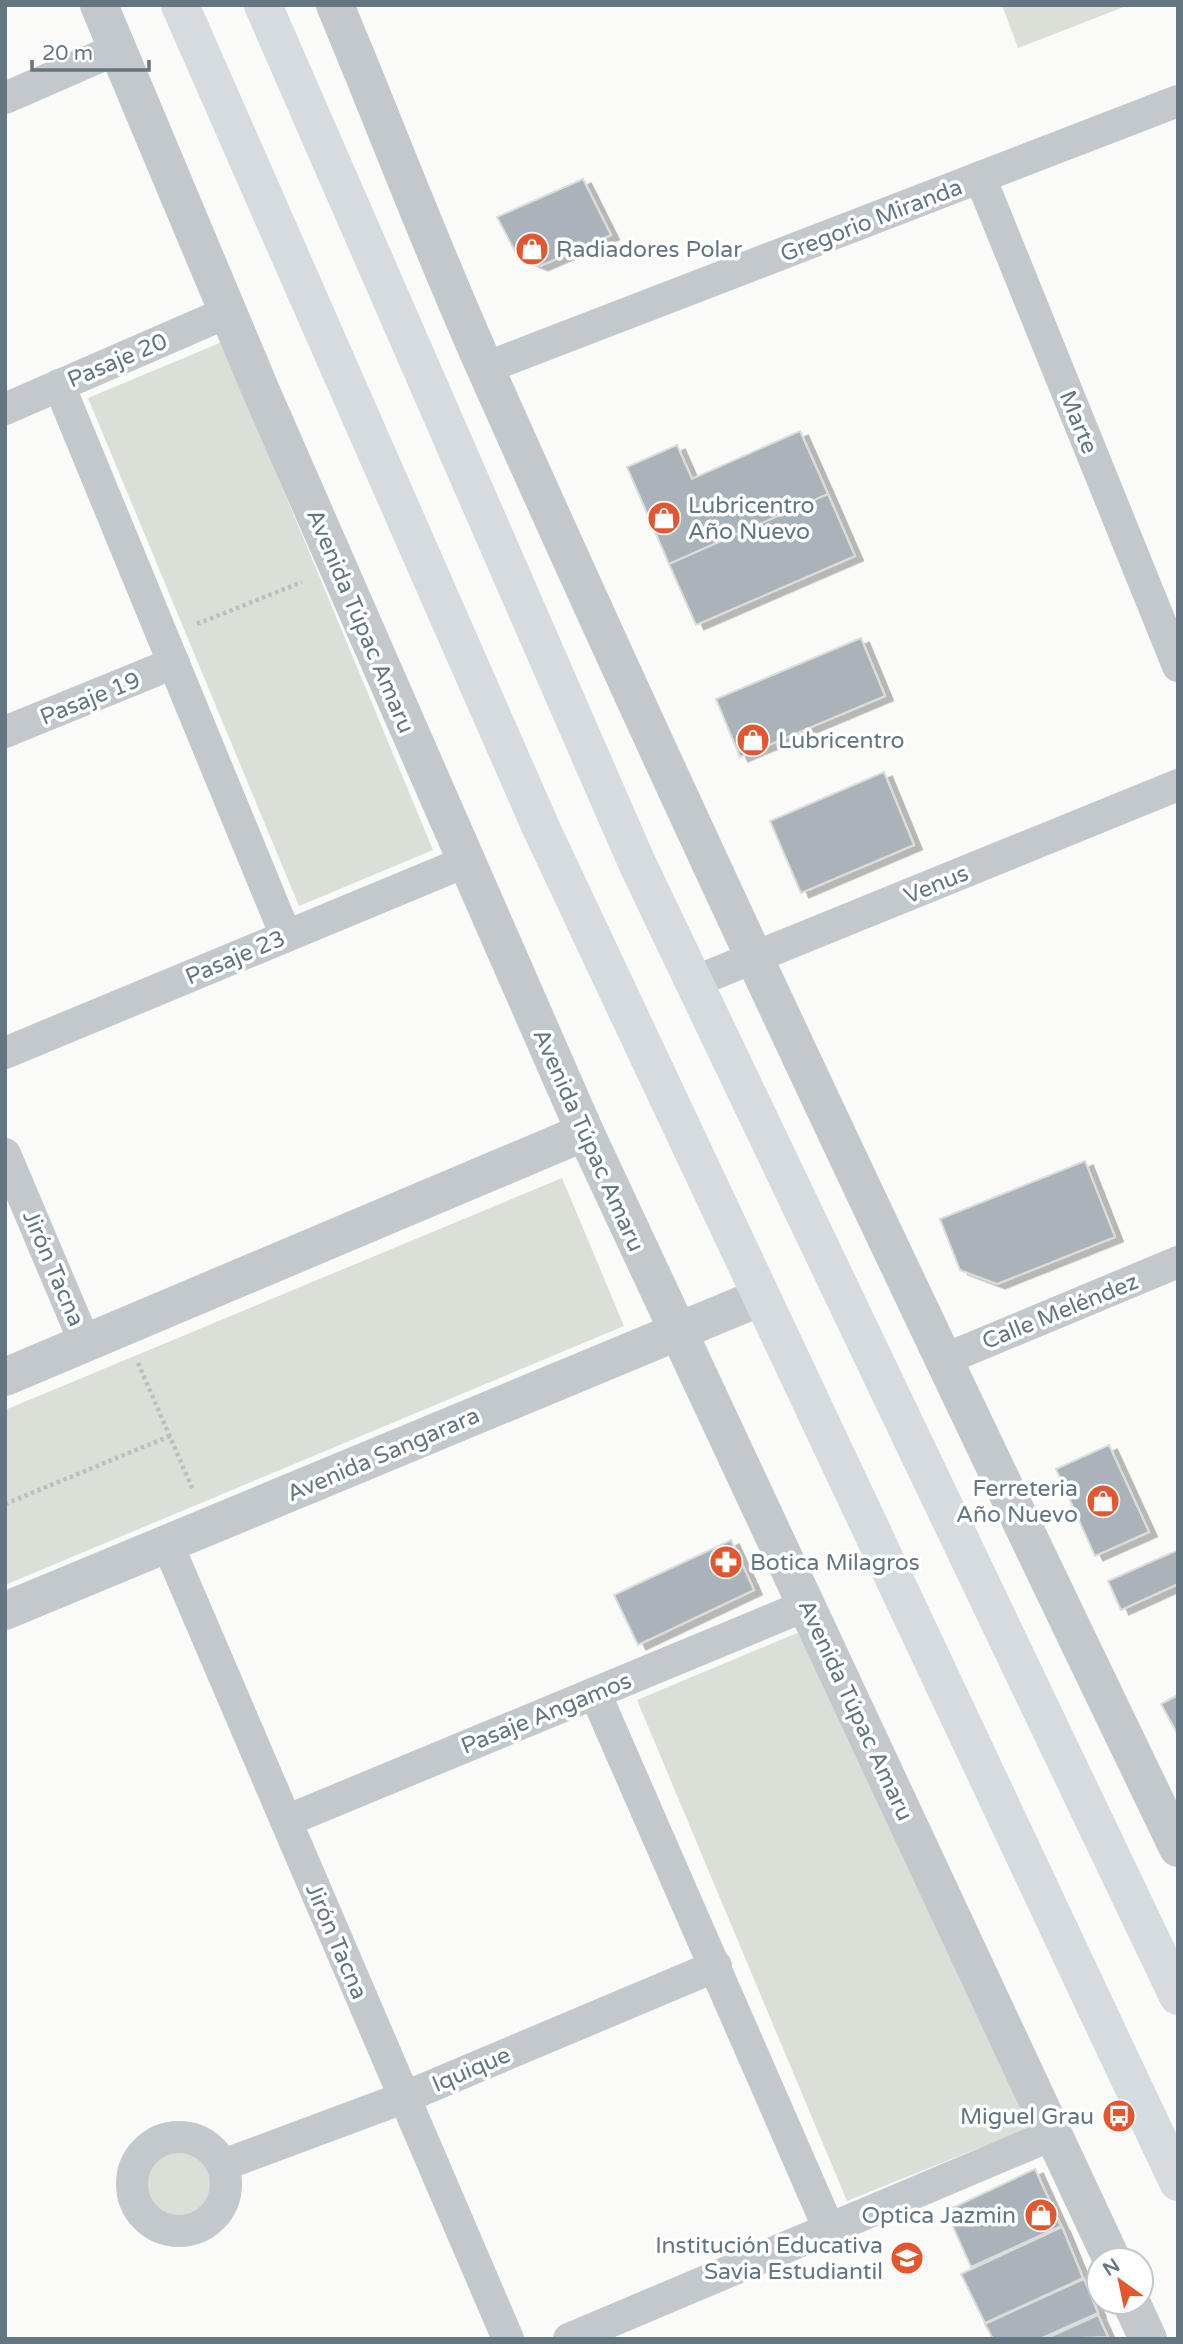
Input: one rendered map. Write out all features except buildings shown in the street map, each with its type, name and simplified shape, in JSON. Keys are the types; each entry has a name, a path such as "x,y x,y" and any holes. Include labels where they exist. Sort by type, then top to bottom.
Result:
{"highway":[{"path":"180,5 542,830 1178,2182"},
{"path":"263,5 637,863 1178,1996"}],"street":[{"name":"Avenida Túpac Amaru","path":"99,5 465,862 585,1132 676,1332 807,1605 1106,2246"},
{"path":"335,5 485,368 943,1360 1178,1848"},
{"path":"5,98 117,49"},
{"name":"Gregorio Miranda","path":"485,368 1178,101"},
{"name":"Marte","path":"980,177 1178,666"},
{"name":"Pasaje 20","path":"5,409 228,312"},
{"path":"59,385 286,936"},
{"name":"Pasaje 19","path":"5,732 169,651"},
{"name":"Venus","path":"694,982 1178,785"},
{"name":"Pasaje 23","path":"5,1053 465,862"},
{"path":"5,1377 585,1132"},
{"name":"Jirón Tacna","path":"5,1154 85,1343"},
{"name":"Calle Meléndez","path":"943,1360 1178,1262"},
{"name":"Avenida Sangarara","path":"5,1611 761,1297"},
{"name":"Jirón Tacna","path":"167,1544 508,2339"},
{"name":"Pasaje Angamos","path":"286,1821 807,1605"},
{"path":"595,1693 829,2229"},
{"name":"Iquique","path":"223,2165 403,2098 716,1966"},
{"path":"569,2339 1054,2134"},
{"path":"1137,2316 1148,2339"}],"path":[{"path":"169,651 338,567"},
{"path":"122,1327 209,1526"},
{"path":"5,1504 170,1436"}],"shaded area":[{"path":"1002,5 1129,5 1018,48"},
{"path":"222,342 433,850 299,906 88,398"},
{"path":"562,1178 624,1326 5,1585 5,1410"},
{"path":"809,1628 1041,2123 847,2201 637,1700"},
{"path":"185,2148 198,2154 207,2163 211,2169 211,2197 203,2208 192,2216 171,2218 153,2208 145,2197 143,2176 153,2158 164,2150"}],"place":[{"name":"Radiadores Polar","path":"532,249"},
{"name":"Lubricentro Año Nuevo","path":"664,518"},
{"name":"Lubricentro","path":"753,740"},
{"name":"Ferreteria Año Nuevo","path":"1103,1501"},
{"name":"Botica Milagros","path":"726,1562"},
{"name":"Miguel Grau","path":"1119,2116"},
{"name":"Optica Jazmin","path":"1041,2215"},
{"name":"Institución Educativa Savia Estudiantil","path":"907,2258"}]}
